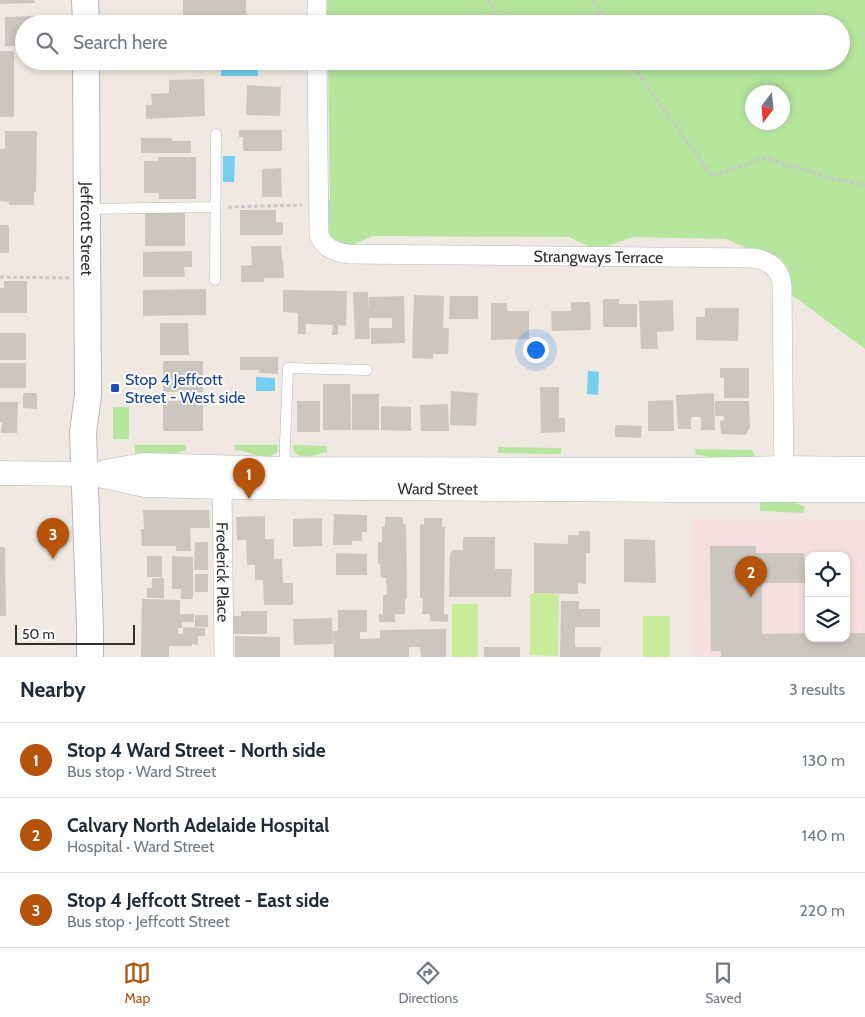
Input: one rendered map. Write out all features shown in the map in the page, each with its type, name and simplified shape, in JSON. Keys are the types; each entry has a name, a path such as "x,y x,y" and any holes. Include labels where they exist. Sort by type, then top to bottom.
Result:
{"main road":[{"path":"86,0 86,15"},
{"name":"Jeffcott Street","path":"86,70 88,394 93,432 89,474 87,547 90,657"}],"street":[{"path":"317,0 317,15"},
{"name":"Strangways Terrace","path":"317,70 319,235 321,242 332,250 340,253 378,254 753,258 767,262 776,269 782,279 784,478"},
{"name":"Ward Street","path":"0,473 89,474 144,465 283,478 682,480 784,478"},
{"path":"784,478 865,469"},
{"name":"Ward Street","path":"89,474 145,485 222,487 283,478"},
{"path":"784,478 865,490"},
{"name":"Frederick Place","path":"222,487 224,657"}],"lane":[{"path":"214,280 216,134"},
{"path":"86,209 215,207"},
{"path":"283,478 288,368 367,370"}],"path":[{"path":"488,0 497,12"},
{"path":"593,0 601,15"},
{"path":"635,70 712,176 764,158 834,179 865,185"},
{"path":"215,207 318,205"},
{"path":"0,277 87,278"}],"shaded area":[{"path":"693,519 865,520 865,657 693,657"}],"green space":[{"path":"327,0 865,0 865,349 792,295 789,272 779,259 767,252 749,249 726,239 633,237 596,250 569,237 372,236 346,248 327,237 327,204 330,198 328,70 850,70 850,15 327,15"},
{"path":"113,407 129,407 129,439 113,439"},
{"path":"135,445 186,445 186,450 164,456 135,455"},
{"path":"235,445 278,445 277,452 272,455 262,456 235,450"},
{"path":"293,445 327,446 327,452 301,456 294,452"},
{"path":"498,447 561,448 561,454 498,453"},
{"path":"695,449 752,450 756,457 716,460 696,455"},
{"path":"760,501 790,501 805,507 803,513 760,511"},
{"path":"530,594 559,594 558,656 530,655"},
{"path":"452,604 478,604 478,657 452,657"},
{"path":"643,616 670,616 670,657 643,657"}],"water":[{"path":"221,70 258,70 258,76 221,76"},
{"path":"223,156 235,156 234,182 223,182"},
{"path":"588,371 599,372 598,395 587,394"},
{"path":"256,377 275,378 275,391 256,391"}],"building":[{"path":"0,0 34,0 35,3 0,4"},
{"path":"183,0 246,0 246,15 183,15"},
{"path":"5,17 15,17 15,46 5,46"},
{"path":"0,51 14,51 14,117 0,117"},
{"path":"204,79 205,116 146,119 146,105 152,105 151,94 169,93 169,80"},
{"path":"247,85 281,87 280,116 246,115"},
{"path":"239,130 282,130 282,151 243,151 243,137 239,137"},
{"path":"5,131 37,131 34,205 9,205 9,202 0,201 0,149 5,149"},
{"path":"141,138 172,138 172,141 191,141 191,153 141,153"},
{"path":"158,157 196,157 196,199 159,199 159,193 144,193 144,161 158,161"},
{"path":"281,168 282,197 262,197 262,169"},
{"path":"240,210 276,210 276,222 283,222 283,235 240,235"},
{"path":"145,212 185,212 185,246 145,246"},
{"path":"0,225 9,225 9,253 0,253"},
{"path":"251,246 281,246 284,278 264,278 264,282 241,282 241,266 252,265"},
{"path":"192,251 192,267 184,267 185,277 143,277 143,252"},
{"path":"4,281 27,281 27,313 0,313 0,288 4,288"},
{"path":"206,289 206,315 143,316 143,290"},
{"path":"283,290 347,291 346,326 338,325 338,335 332,335 333,325 306,324 306,334 298,334 298,313 283,312"},
{"path":"353,292 368,292 369,312 369,297 404,296 405,343 371,344 371,328 392,328 392,318 369,318 370,339 355,339"},
{"path":"414,295 444,296 443,328 449,328 448,354 433,354 433,359 412,358"},
{"path":"450,296 478,296 478,319 449,319"},
{"path":"603,299 619,299 619,304 637,304 637,327 603,327"},
{"path":"673,300 674,331 657,332 658,349 641,349 639,301"},
{"path":"571,302 590,302 591,330 552,331 551,311 571,311"},
{"path":"491,303 507,303 507,311 529,311 529,339 491,340"},
{"path":"705,308 739,308 738,341 696,340 696,317 705,317"},
{"path":"160,323 188,323 189,355 160,355"},
{"path":"0,333 26,333 26,360 0,360"},
{"path":"240,357 278,357 278,374 259,373 259,370 240,370"},
{"path":"163,361 203,361 203,392 163,392"},
{"path":"0,363 26,363 26,388 0,388"},
{"path":"720,368 749,368 749,398 724,398 724,378 720,378"},
{"path":"323,384 350,384 351,430 323,430"},
{"path":"540,387 559,387 559,418 565,418 565,432 541,433"},
{"path":"451,391 478,393 476,426 450,425"},
{"path":"23,393 37,393 37,409 23,408"},
{"path":"714,393 715,430 701,430 701,417 691,417 691,429 678,429 676,395"},
{"path":"352,394 379,394 379,430 352,430"},
{"path":"203,400 203,431 163,431 163,401"},
{"path":"673,400 674,431 648,431 648,401"},
{"path":"297,401 320,401 320,432 297,432"},
{"path":"715,401 749,401 750,427 746,435 721,434 720,421 724,420 724,416 715,416"},
{"path":"0,402 18,402 17,433 1,433"},
{"path":"448,404 449,431 421,431 420,405"},
{"path":"381,406 411,407 411,431 381,430"},
{"path":"615,425 642,426 641,438 615,437"},
{"path":"143,510 209,510 210,528 190,528 191,551 176,551 176,546 142,546 141,529 144,529"},
{"path":"334,514 367,515 367,532 362,532 362,541 352,541 352,545 333,545"},
{"path":"265,516 265,539 274,539 274,559 282,559 283,583 293,583 293,605 264,605 263,580 255,580 255,565 247,565 246,540 237,540 236,517"},
{"path":"385,517 403,517 403,524 406,524 407,599 405,599 405,614 395,614 395,622 379,622 379,614 383,614 383,595 387,595 386,578 381,578 380,564 378,564 378,542 382,542 382,527 385,527"},
{"path":"322,518 322,546 293,547 293,519"},
{"path":"424,518 442,518 442,527 445,527 444,614 448,614 448,622 430,621 430,614 422,614 423,598 420,598 420,524 424,525"},
{"path":"579,531 590,531 590,553 586,553 586,584 578,583 578,594 534,593 534,543 568,544 568,535 579,535"},
{"path":"463,537 495,537 495,569 512,569 511,597 449,597 450,554 453,550 463,550"},
{"path":"624,539 655,540 656,583 624,582"},
{"path":"195,542 208,542 208,570 194,570"},
{"path":"710,546 756,546 756,553 804,553 805,583 762,583 762,634 805,633 805,642 850,642 850,633 865,633 865,657 721,657 721,651 711,651"},
{"path":"0,547 5,547 6,616 0,616"},
{"path":"336,553 367,554 367,575 336,575"},
{"path":"147,556 162,556 162,577 147,577"},
{"path":"172,556 193,557 193,599 181,599 181,589 172,589"},
{"path":"195,574 208,574 208,592 195,592"},
{"path":"152,578 164,578 164,598 147,598 147,588 152,588"},
{"path":"142,599 180,600 180,614 194,614 194,622 182,622 182,628 178,628 178,634 183,634 183,627 205,628 205,636 198,636 198,645 169,646 169,657 141,657"},
{"path":"561,601 579,601 579,609 600,609 600,627 575,627 575,647 601,647 600,657 560,657"},
{"path":"338,610 367,610 367,632 360,632 360,639 380,638 380,630 446,629 446,657 421,657 420,647 409,647 409,657 334,657 333,631 338,631"},
{"path":"241,611 267,611 267,634 233,634 233,616 241,616"},
{"path":"195,615 208,615 208,627 195,627"},
{"path":"332,618 333,644 294,645 293,619"},
{"path":"235,636 280,637 280,657 235,657"},
{"path":"484,647 520,647 520,657 484,657"}],"place":[{"name":"Stop 4 Jeffcott Street - West side","path":"115,388"},
{"name":"Stop 4 Ward Street - North side","path":"249,499"},
{"name":"Stop 4 Jeffcott Street - East side","path":"53,559"},
{"name":"Calvary North Adelaide Hospital","path":"751,597"}]}
